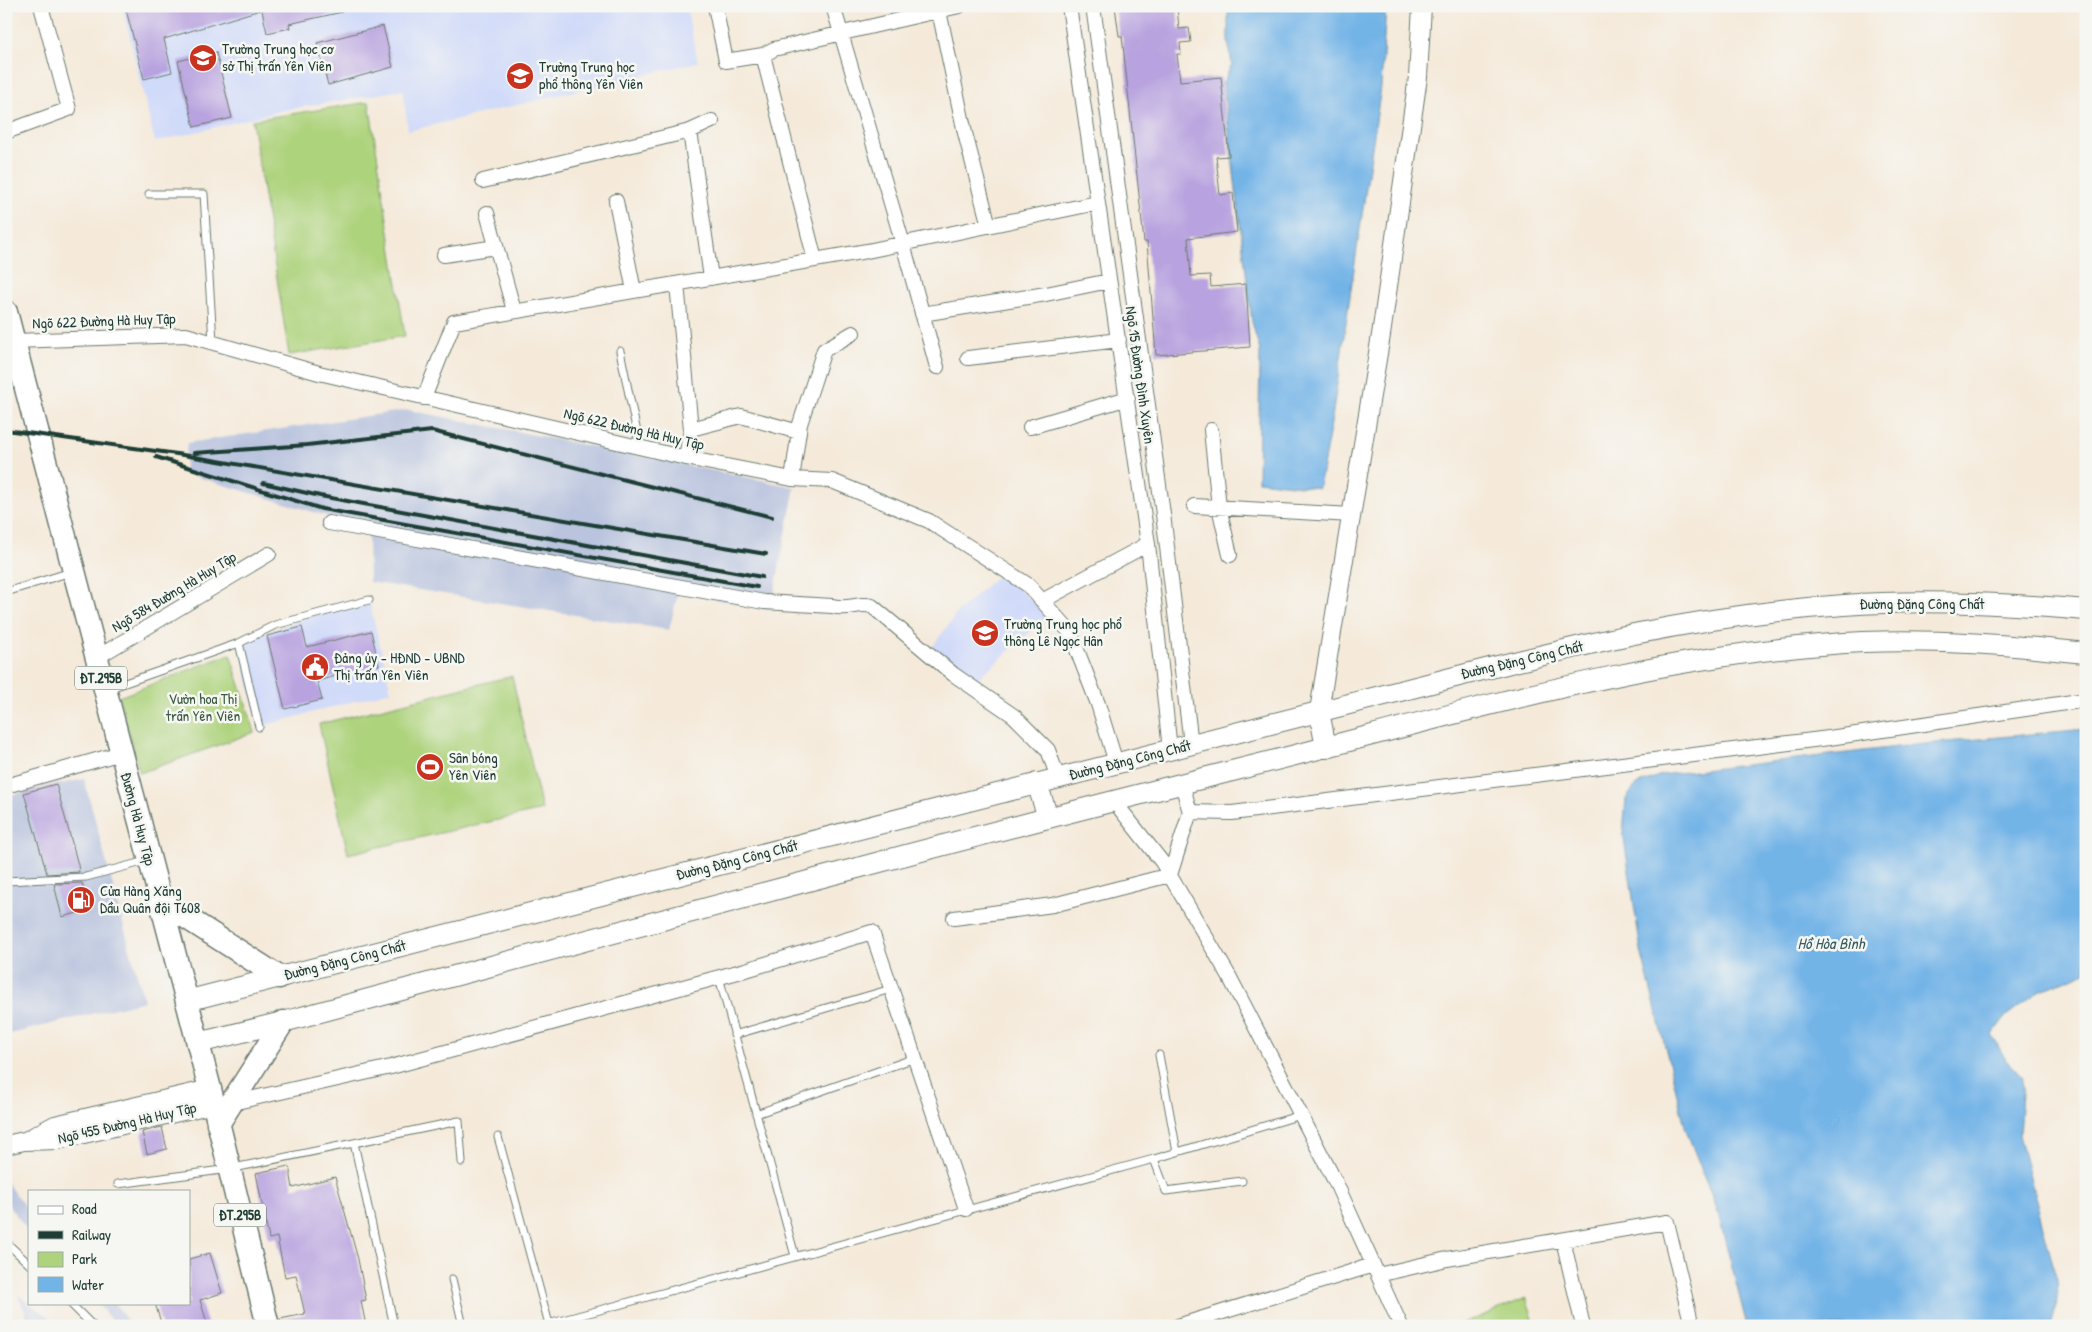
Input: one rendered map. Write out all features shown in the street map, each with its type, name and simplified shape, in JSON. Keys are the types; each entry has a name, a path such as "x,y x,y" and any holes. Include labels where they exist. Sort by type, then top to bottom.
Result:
{"main road":[{"name":"Đường Hà Huy Tập","path":"6,312 186,1002 218,1105 229,1169 268,1326"},
{"name":"Đường Đặng Công Chất","path":"186,1002 1494,666 1635,634 1752,615 1845,605 1940,602 2022,604 2086,610"},
{"path":"198,1043 283,1022 1113,800 1643,669 1717,657 1863,642 1934,641 2000,644 2086,653"},
{"path":"1319,712 1326,748"},
{"path":"1037,783 1048,818"},
{"path":"159,900 279,977"},
{"path":"218,1105 283,1022"}],"street":[{"path":"6,132 68,109 41,6"},
{"path":"715,6 726,61 763,55 774,49 959,6"},
{"path":"833,6 904,244 936,367"},
{"name":"Ngõ 15 Đường Đình Xuyên","path":"1069,6 1148,544 1170,750"},
{"name":"Ngõ 15 Đường Đình Xuyên","path":"1094,6 1142,359 1191,744"},
{"path":"1319,712 1352,515 1418,78 1422,6"},
{"path":"939,11 989,226"},
{"path":"763,55 815,260"},
{"path":"484,181 690,131 712,121"},
{"path":"690,131 711,278"},
{"path":"616,201 634,291"},
{"path":"424,398 454,322 904,244 1097,203"},
{"path":"487,213 514,312"},
{"path":"444,256 496,247"},
{"path":"922,314 1046,294 1109,281"},
{"path":"677,284 691,429 686,458"},
{"path":"792,479 799,432 824,350 853,333"},
{"name":"Ngõ 622 Đường Hà Huy Tập","path":"14,341 186,334 319,373 686,458 792,479 832,480 929,521 1028,585 1070,632 1098,704 1116,763"},
{"path":"968,358 1119,340"},
{"path":"1122,362 1142,359"},
{"path":"1030,427 1128,398"},
{"path":"691,429 740,416 799,432"},
{"path":"1211,430 1219,507 1230,555"},
{"path":"1194,506 1352,515"},
{"path":"328,523 764,602 832,606 843,609 862,604 872,606 953,674 1014,716 1048,750 1058,778"},
{"path":"1042,601 1148,544"},
{"name":"Ngõ 584 Đường Hà Huy Tập","path":"96,658 269,554"},
{"path":"1190,812 1232,813 1829,738 2086,700"},
{"path":"6,786 121,753"},
{"path":"1170,875 1190,812 1182,784"},
{"path":"1113,800 1162,862 1230,976 1336,1183 1400,1326"},
{"path":"954,918 1053,905 1170,875"},
{"path":"218,1105 391,1067 719,977 872,932 966,1209"},
{"name":"Ngõ 455 Đường Hà Huy Tập","path":"6,1145 24,1141 58,1140 218,1105"},
{"path":"1179,1326 1375,1270 1667,1222 1692,1326"},
{"path":"1563,1240 1583,1326"}],"lane":[{"path":"149,194 204,194 213,342"},
{"path":"620,351 640,447"},
{"path":"6,592 74,571"},
{"path":"105,690 239,642 275,625 369,600"},
{"path":"239,642 258,727"},
{"path":"6,881 86,877 149,861"},
{"path":"719,977 795,1256"},
{"path":"734,1035 891,989"},
{"path":"1159,1055 1177,1152"},
{"path":"756,1114 915,1058"},
{"path":"498,1138 545,1325 1154,1159 1301,1114"},
{"path":"118,1184 229,1169 459,1121 462,1162"},
{"path":"354,1143 394,1326"},
{"path":"1154,1159 1166,1192 1242,1181"},
{"path":"6,1239 8,1244 28,1263"},
{"path":"452,1279 463,1326"},
{"path":"71,1304 93,1326"}],"shaded area":[{"path":"122,6 686,6 698,62 408,131 403,90 284,110 155,142"},
{"path":"408,410 795,487 771,609 678,593 669,630 369,582 368,535 347,522 184,473 187,443"},
{"name":"Trường Trung học phổ thông Lê Ngọc Hân","path":"1000,573 1035,603 1047,617 973,683 930,650 956,614"},
{"name":"Đảng ủy - HĐND - UBND Thị trấn Yên Viên","path":"369,600 391,691 259,727 239,643 330,609"},
{"path":"84,779 144,1001 6,1035 6,796"},
{"path":"6,1182 28,1211 28,1231 6,1202"},
{"path":"18,1295 61,1326 31,1326"},
{"path":"98,1304 115,1304 132,1326 116,1326"}],"green space":[{"path":"369,102 405,336 289,355 252,120"},
{"name":"Vườn hoa Thị trấn Yên Viên","path":"230,654 255,732 140,773 119,697"},
{"name":"Sân bóng Yên Viên","path":"512,676 542,810 348,854 319,724"},
{"path":"1526,1298 1536,1326 1458,1326"}],"water":[{"path":"1228,6 1386,6 1381,87 1332,418 1319,488 1258,481 1260,351 1252,322 1223,83 1232,64 1228,41"},
{"name":"Hồ Hòa Bình","path":"2086,729 2086,972 2039,991 2006,1016 1992,1035 2006,1060 2023,1078 2019,1135 2057,1280 2058,1299 2050,1326 1747,1326 1717,1209 1686,1130 1641,951 1623,832 1626,799 1636,785 1661,775 1914,745"}],"building":[{"path":"125,6 156,6 157,12 178,6 260,6 260,10 164,39 172,72 144,79"},
{"path":"261,6 341,6 342,12 289,24 290,28 267,33"},
{"path":"1115,6 1177,6 1179,29 1189,28 1191,42 1180,43 1181,54 1177,54 1180,81 1221,77 1229,156 1216,157 1220,195 1233,193 1237,232 1188,238 1191,276 1210,275 1211,287 1246,284 1250,347 1156,355 1147,242 1144,242 1122,36 1119,36"},
{"path":"383,26 393,67 328,85 317,43"},
{"path":"216,52 232,118 194,127 178,61"},
{"path":"302,627 307,647 371,631 379,665 317,681 322,700 285,709 267,636"},
{"path":"56,784 79,872 47,874 24,793"},
{"path":"82,883 89,910 62,917 54,884"},
{"path":"162,1127 167,1149 147,1154 142,1132"},
{"path":"289,1166 293,1188 335,1177 358,1259 366,1300 361,1301 366,1326 281,1326 280,1319 305,1314 296,1275 285,1277 277,1237 269,1239 256,1173"},
{"path":"210,1253 222,1293 200,1300 208,1326 162,1326 155,1304 190,1304 190,1259"}],"railway":[{"path":"6,430 177,454 766,554"},
{"path":"194,453 307,445 432,431 772,517"},
{"path":"156,457 322,509 757,587"},
{"path":"263,483 320,496 762,577"}],"place":[{"name":"Trường Trung học cơ sở Thị trấn Yên Viên","path":"203,58"},
{"name":"Trường Trung học phổ thông Yên Viên","path":"520,76"},
{"name":"Trường Trung học phổ thông Lê Ngọc Hân","path":"985,633"},
{"name":"Đảng ủy - HĐND - UBND Thị trấn Yên Viên","path":"315,667"},
{"name":"Sân bóng Yên Viên","path":"430,767"},
{"name":"Cửa Hàng Xăng Dầu Quân đội T608","path":"81,900"}]}
